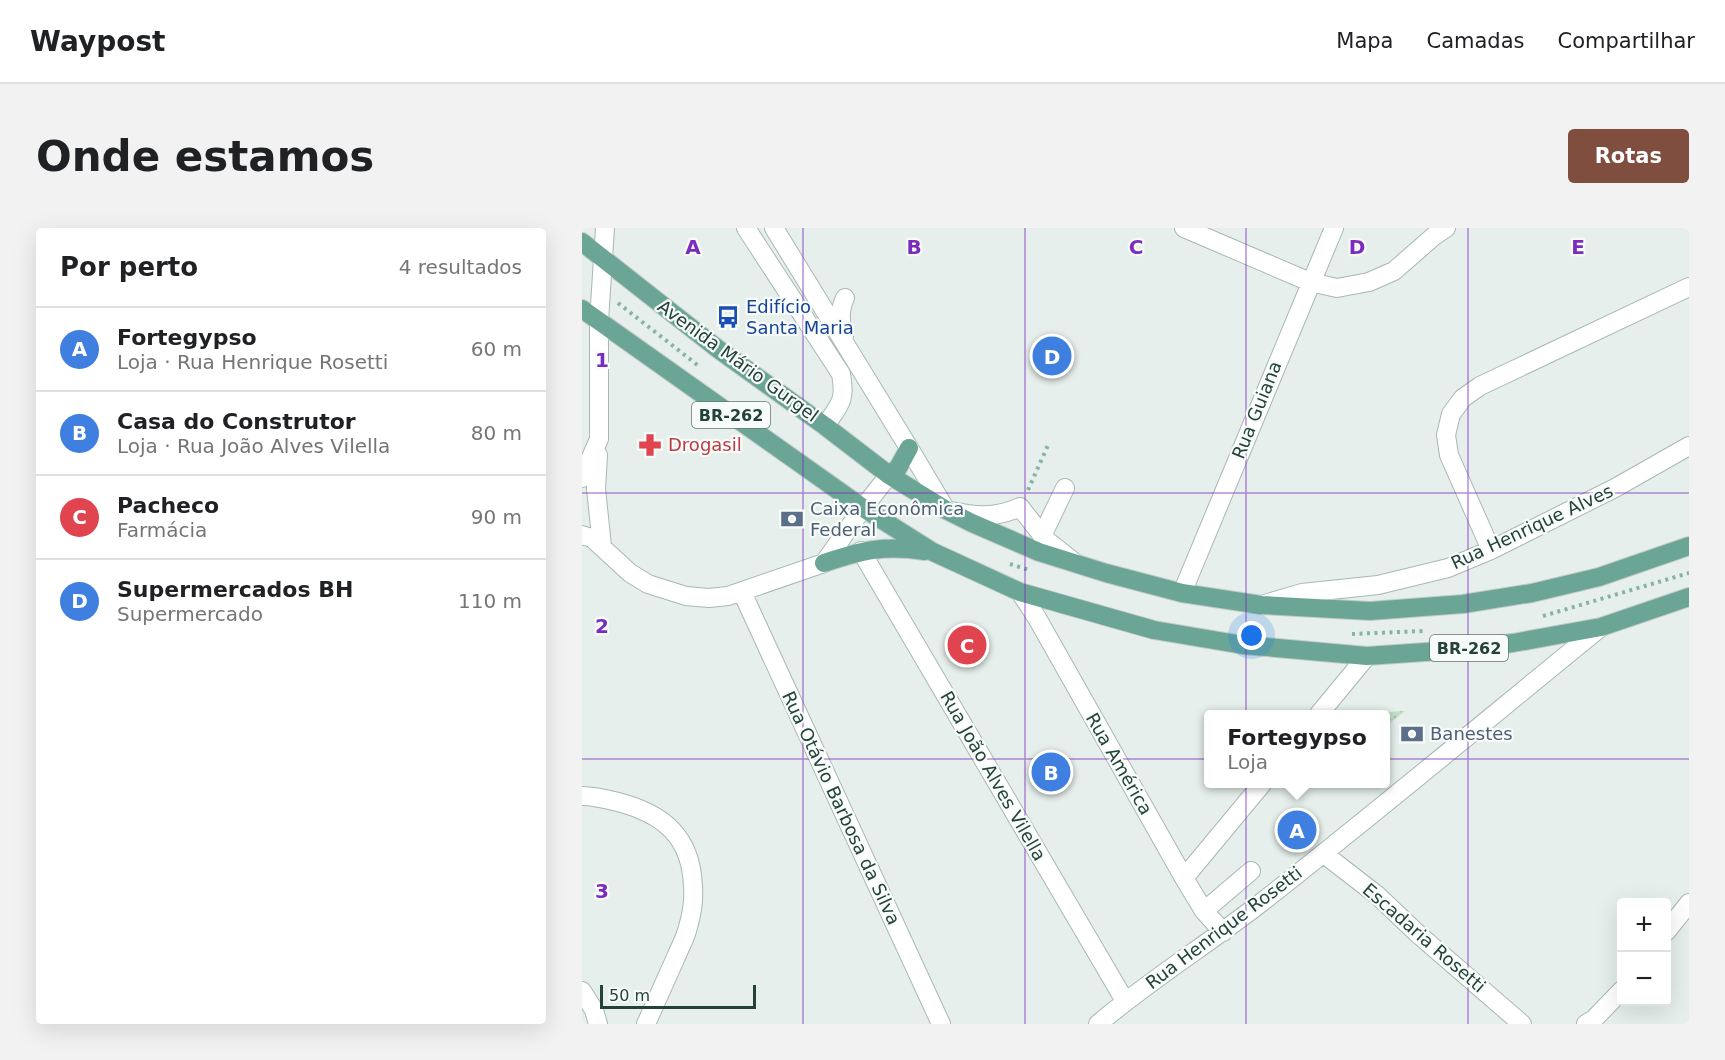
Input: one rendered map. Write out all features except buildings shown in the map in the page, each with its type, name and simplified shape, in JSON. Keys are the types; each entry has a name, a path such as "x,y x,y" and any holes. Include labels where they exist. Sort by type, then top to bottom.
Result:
{"main road":[{"name":"Avenida Mário Gurgel","path":"582,242 718,349 889,475 972,524 1039,552 1076,564 1182,593 1261,606 1370,611 1463,604 1532,593 1599,577 1689,546"},
{"name":"BR-262","path":"582,309 862,508 933,552 1020,592 1154,630 1243,645 1367,656 1513,643 1601,627 1689,597"},
{"path":"889,475 898,468 909,448"},
{"path":"824,563 861,551 880,548 933,552"}],"street":[{"path":"602,546 596,489 599,439 599,321 605,228"},
{"path":"746,228 841,374 844,391 840,403 825,426"},
{"path":"774,228 946,510 991,516 1005,514 1020,507 1042,536 1076,564"},
{"path":"1184,228 1310,282 1337,288 1369,282 1394,271 1446,228"},
{"name":"Rua Guiana","path":"1182,593 1334,228"},
{"path":"1491,550 1449,455 1446,435 1451,414 1463,398 1480,386 1689,287"},
{"path":"846,298 840,315 849,349"},
{"path":"582,478 599,439"},
{"name":"Rua Henrique Alves","path":"1261,606 1302,593 1378,585 1448,568 1491,550 1615,488 1689,446"},
{"path":"582,535 592,538 630,573 648,584 686,596 709,598 728,596 824,563 862,508 889,475"},
{"path":"1042,536 1065,488"},
{"name":"Rua João Alves Vilella","path":"861,551 1125,1000"},
{"name":"Rua Otávio Barbosa da Silva","path":"742,592 941,1024"},
{"name":"Rua América","path":"1020,592 1037,618 1184,878 1204,911 1223,932"},
{"name":"Rua Henrique Rosetti","path":"1098,1024 1125,1000 1223,932 1324,854 1601,627"},
{"path":"1322,710 1367,656"},
{"path":"1184,878 1258,788"},
{"path":"582,796 643,809 662,820 683,842 691,864 694,900 688,928 646,1024"},
{"name":"Escadaria Rosetti","path":"1324,854 1377,895 1418,934 1522,1024"},
{"path":"1204,911 1251,871"},
{"path":"1671,926 1689,903"},
{"path":"582,991 594,1010 598,1024"},
{"path":"1586,1024 1617,995"}],"path":[{"path":"610,297 704,370"},
{"path":"1020,507 1049,443"},
{"path":"1002,561 1035,572"},
{"path":"1533,619 1689,573"},
{"path":"1347,634 1426,631"}],"green space":[{"path":"1405,711 1390,723 1390,712"}],"place":[{"name":"Edifício Santa Maria","path":"728,317"},
{"name":"Supermercados BH","path":"1052,356"},
{"name":"Drogasil","path":"650,445"},
{"name":"Caixa Econômica Federal","path":"792,519"},
{"name":"Pacheco","path":"967,645"},
{"name":"Banestes","path":"1412,734"},
{"name":"Casa do Construtor","path":"1051,772"},
{"name":"Fortegypso","path":"1297,830"}]}
